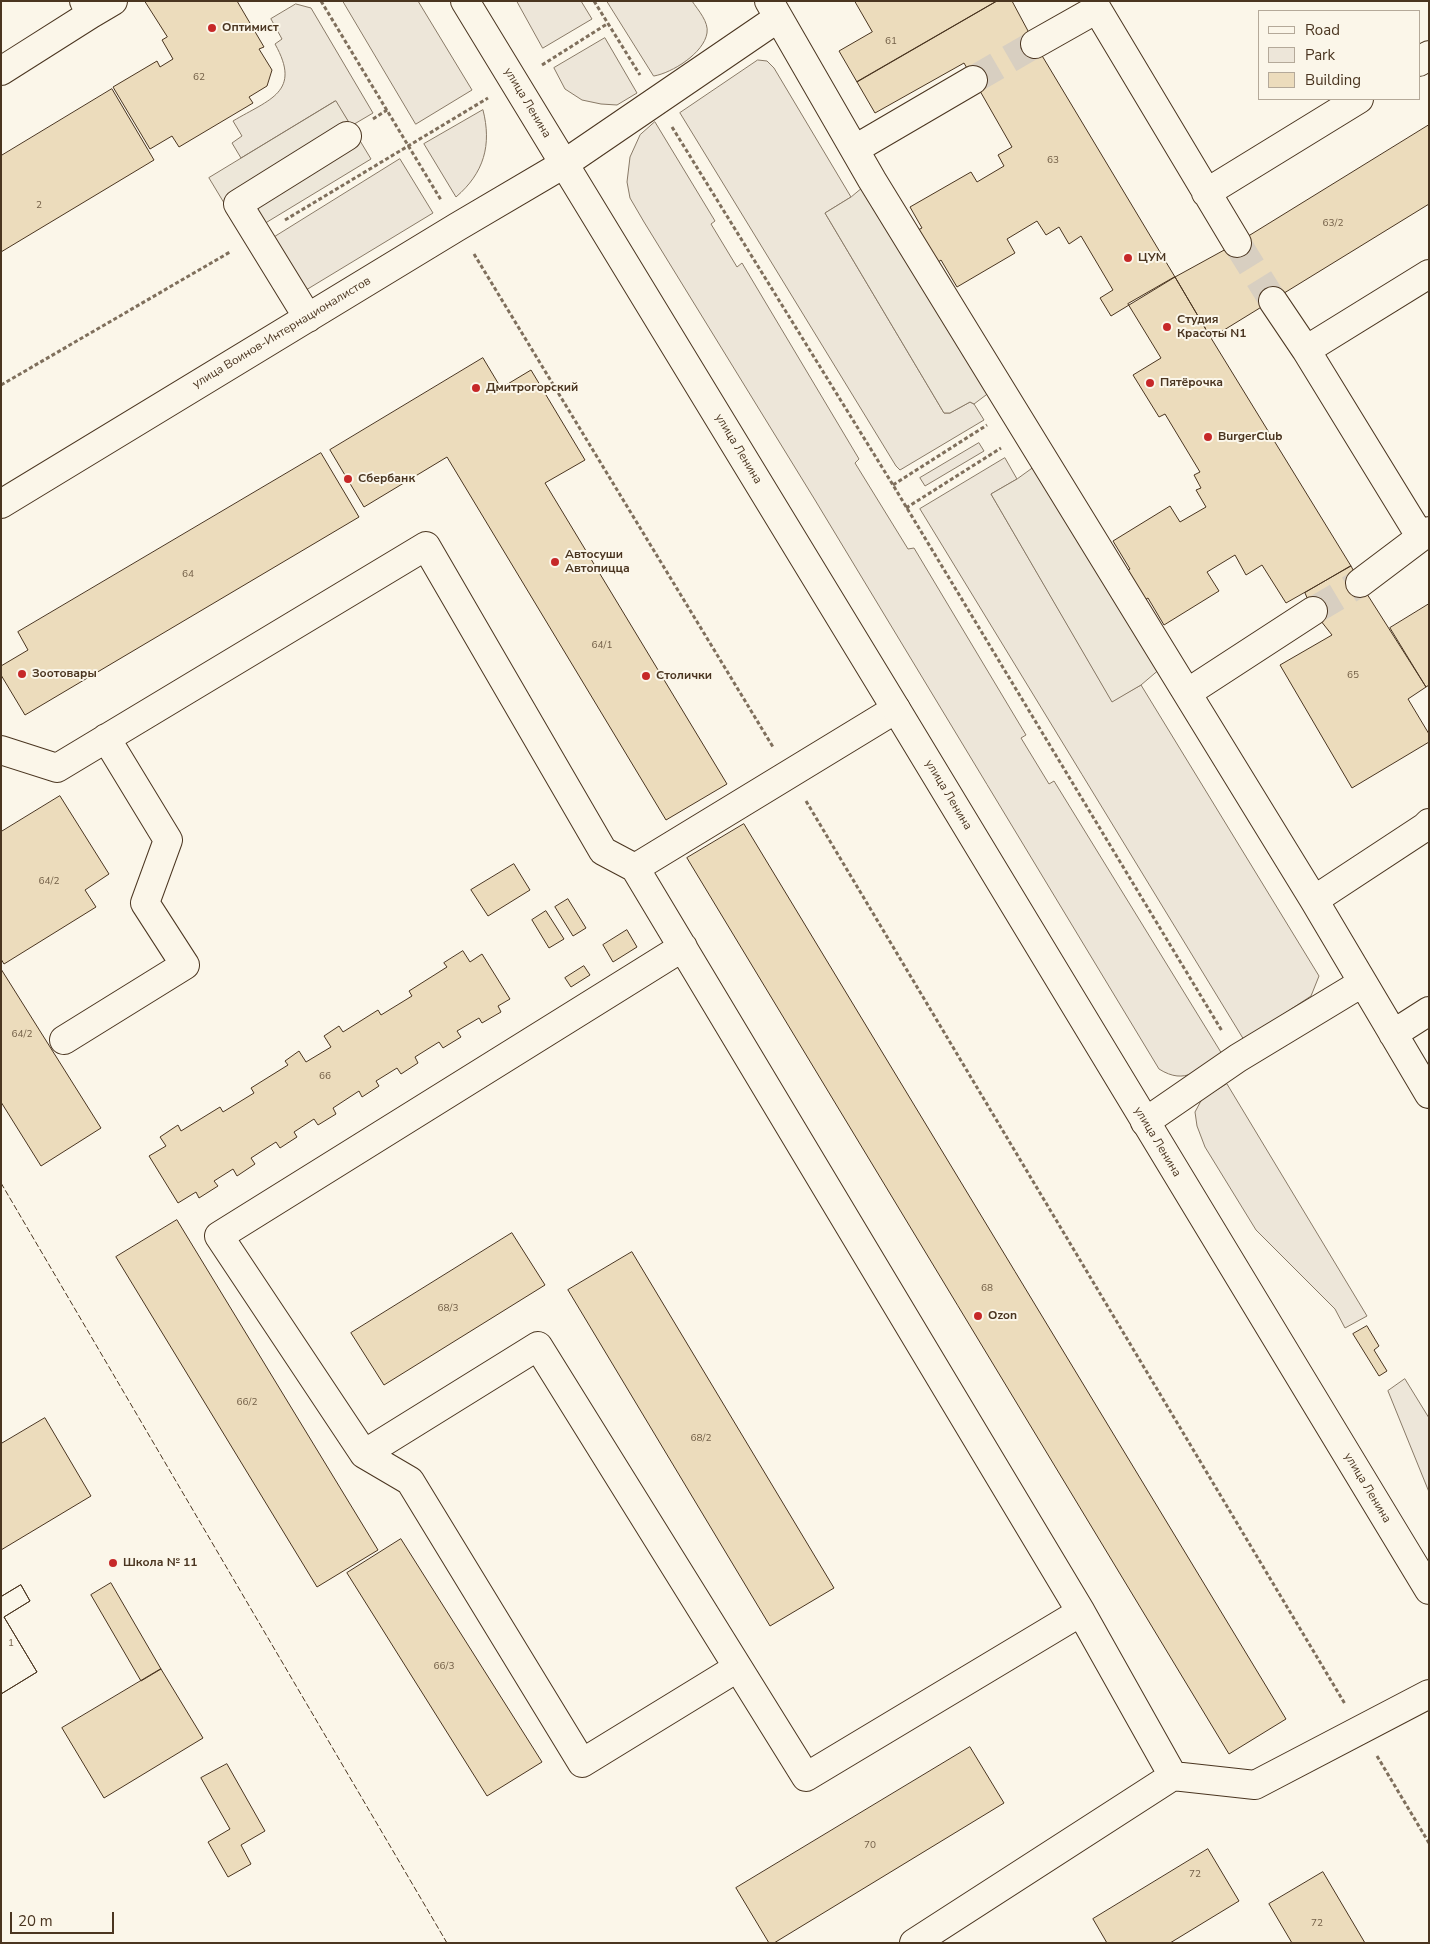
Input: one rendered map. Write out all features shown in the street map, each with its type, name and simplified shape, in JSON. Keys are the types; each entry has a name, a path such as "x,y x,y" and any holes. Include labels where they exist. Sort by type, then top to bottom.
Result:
{"main road":[{"name":"улица Ленина","path":"465,1 1429,1590"},
{"path":"1,71 96,5"},
{"path":"1035,44 1094,5 1237,243"},
{"path":"774,10 855,149 1314,900 1429,1094"},
{"name":"улица Воинов-Интернационалистов","path":"1,504 564,164 657,101 774,10"},
{"path":"855,149 973,80"},
{"path":"1206,193 1356,100"},
{"path":"308,318 238,204 347,136"},
{"path":"1306,350 1429,274"},
{"path":"1273,301 1425,534 1360,583"},
{"path":"1,750 57,768 426,546 603,851 635,868 683,947 1081,1612 1173,1776"},
{"path":"1187,693 1313,611"},
{"path":"635,868 896,709"},
{"path":"64,1040 185,965 145,903 168,840 106,738"},
{"path":"1314,900 1429,823"},
{"path":"683,947 219,1236 364,1454 410,1481 582,1763 737,1668"},
{"path":"1145,1122 1238,1058 1362,983"},
{"path":"1393,1034 1429,1011"},
{"path":"364,1454 538,1346 806,1777 1081,1612"},
{"path":"914,1943 1173,1776 1255,1785 1429,1694"}],"path":[{"path":"321,1 790,774 1429,1843"},
{"path":"594,1 893,485 1238,1058"},
{"path":"1,385 258,236 607,24"},
{"path":"893,485 1020,420"},
{"path":"906,508 1020,420"}],"green space":[{"path":"343,1 418,1 472,90 416,124"},
{"path":"517,1 581,1 592,19 543,48"},
{"path":"607,1 692,1 706,25 707,33 705,40 694,55 686,61 669,71 654,76"},
{"path":"296,4 311,8 373,113 351,126 335,101 241,158 232,143 242,136 233,121 270,100 283,84 285,73 275,44 282,39 271,19"},
{"path":"605,38 637,93 617,105 582,100 565,89 554,68"},
{"path":"758,60 767,61 774,68 851,197 825,213 944,413 950,413 970,402 974,404 984,420 900,470 680,113"},
{"path":"483,110 487,135 483,158 473,178 456,197 424,144"},
{"path":"655,122 715,221 711,224 737,267 742,263 859,459 855,463 908,549 914,548 1026,735 1021,738 1049,784 1054,781 1222,1054 1192,1074 1177,1076 1159,1069 630,198 627,182 630,157 640,135"},
{"path":"400,159 433,213 306,290 273,238"},
{"path":"979,443 984,451 925,486 920,478"},
{"path":"1005,458 1017,479 991,494 1112,701 1141,685 1319,976 1311,996 1244,1040 920,509"},
{"path":"1227,1084 1367,1316 1345,1328 1335,1309 1256,1230 1205,1147 1197,1126 1195,1112 1202,1099"},
{"path":"1405,1379 1429,1418 1429,1492 1388,1391"}],"shaded area":[{"path":"336,101 371,159 244,236 209,178"},
{"path":"872,180 998,386 974,404 970,402 950,413 944,413 825,213 851,197"},
{"path":"1044,460 1168,662 1141,685 1112,702 991,494"}],"building":[{"path":"145,1 237,1 264,47 259,49 272,70 267,86 249,97 253,103 179,147 172,136 150,149 113,87 157,61 160,67 173,59 162,40 167,37"},
{"path":"855,1 997,1 857,82 839,51 872,32"},
{"path":"997,1 1012,1 1035,44 1175,277 1111,316 1100,298 1113,290 1081,236 1069,244 1059,227 1046,235 1037,221 1007,239 1015,253 957,287 941,260 933,266 914,232 922,228 910,207 971,172 977,182 1004,166 998,155 1012,147 964,63 875,113 857,82"},
{"path":"112,89 154,160 1,252 1,156"},
{"path":"1429,125 1429,204 1211,338 1175,277 1237,243"},
{"path":"1175,277 1351,566 1286,603 1262,565 1246,575 1235,555 1207,572 1219,591 1164,625 1148,598 1138,604 1120,576 1130,569 1113,541 1170,506 1180,522 1206,507 1196,490 1201,488 1194,475 1200,472 1165,414 1159,417 1133,375 1161,358 1128,304"},
{"path":"483,358 501,388 531,370 585,460 545,483 727,784 666,820 447,457 364,507 330,450"},
{"path":"321,453 359,517 25,715 1,675 1,666 28,650 18,632"},
{"path":"1351,566 1426,687 1408,699 1429,734 1429,742 1352,788 1280,665 1332,635 1313,611 1305,593"},
{"path":"1429,604 1429,685 1426,687 1390,628"},
{"path":"60,796 109,874 85,890 96,907 4,964 1,959 1,832"},
{"path":"744,824 1286,1719 1229,1754 687,858"},
{"path":"514,864 530,890 488,916 471,890"},
{"path":"568,899 586,928 573,936 555,907"},
{"path":"546,911 564,939 549,948 532,920"},
{"path":"627,930 637,947 613,962 603,945"},
{"path":"463,951 470,962 482,954 510,999 498,1006 501,1012 482,1023 479,1018 457,1031 461,1037 443,1048 439,1042 415,1057 418,1063 401,1074 397,1068 376,1081 379,1086 362,1097 359,1091 333,1108 336,1114 318,1125 314,1119 294,1132 297,1137 280,1148 276,1142 251,1158 255,1164 237,1176 233,1169 214,1181 218,1186 199,1198 196,1192 178,1203 149,1156 166,1146 160,1137 178,1125 181,1131 220,1107 223,1112 254,1093 251,1088 288,1065 285,1061 299,1051 306,1062 331,1047 324,1036 339,1026 343,1032 378,1010 381,1015 412,996 409,991 447,967 444,963"},
{"path":"584,966 590,975 571,987 565,978"},
{"path":"1,969 101,1128 41,1166 1,1102"},
{"path":"177,1220 378,1550 317,1587 116,1257"},
{"path":"512,1233 545,1285 384,1385 351,1333"},
{"path":"632,1252 834,1588 770,1626 568,1290"},
{"path":"1367,1326 1379,1346 1374,1350 1387,1371 1379,1376 1353,1334"},
{"path":"45,1418 91,1496 1,1550 1,1444"},
{"path":"401,1539 542,1762 487,1796 347,1573"},
{"path":"111,1583 161,1669 141,1681 91,1595"},
{"path":"21,1585 30,1601 4,1617 37,1672 1,1694 1,1597"},
{"path":"21,1585 30,1601 4,1617 37,1672 1,1694 1,1597"},
{"path":"161,1669 203,1738 104,1798 62,1728"},
{"path":"970,1747 1004,1803 774,1943 769,1943 736,1888"},
{"path":"227,1764 265,1831 241,1845 251,1864 228,1877 208,1842 230,1829 201,1778"},
{"path":"1208,1849 1239,1901 1170,1943 1107,1943 1093,1919"},
{"path":"1323,1872 1365,1943 1292,1943 1269,1904"}],"tunnel":[{"path":"973,80 1035,44"},
{"path":"1237,243 1273,301"},
{"path":"1313,611 1360,583"}],"fence":[{"path":"1,1183 447,1943"}],"place":[{"name":"Оптимист","path":"212,28"},
{"name":"ЦУМ","path":"1128,258"},
{"name":"Студия Красоты N1","path":"1167,327"},
{"name":"Пятёрочка","path":"1150,383"},
{"name":"Дмитрогорский","path":"476,388"},
{"name":"BurgerClub","path":"1208,437"},
{"name":"Сбербанк","path":"348,479"},
{"name":"Автосуши Автопицца","path":"555,562"},
{"name":"Зоотовары","path":"22,674"},
{"name":"Столички","path":"646,676"},
{"name":"Ozon","path":"978,1316"},
{"name":"Школа № 11","path":"113,1563"}]}
